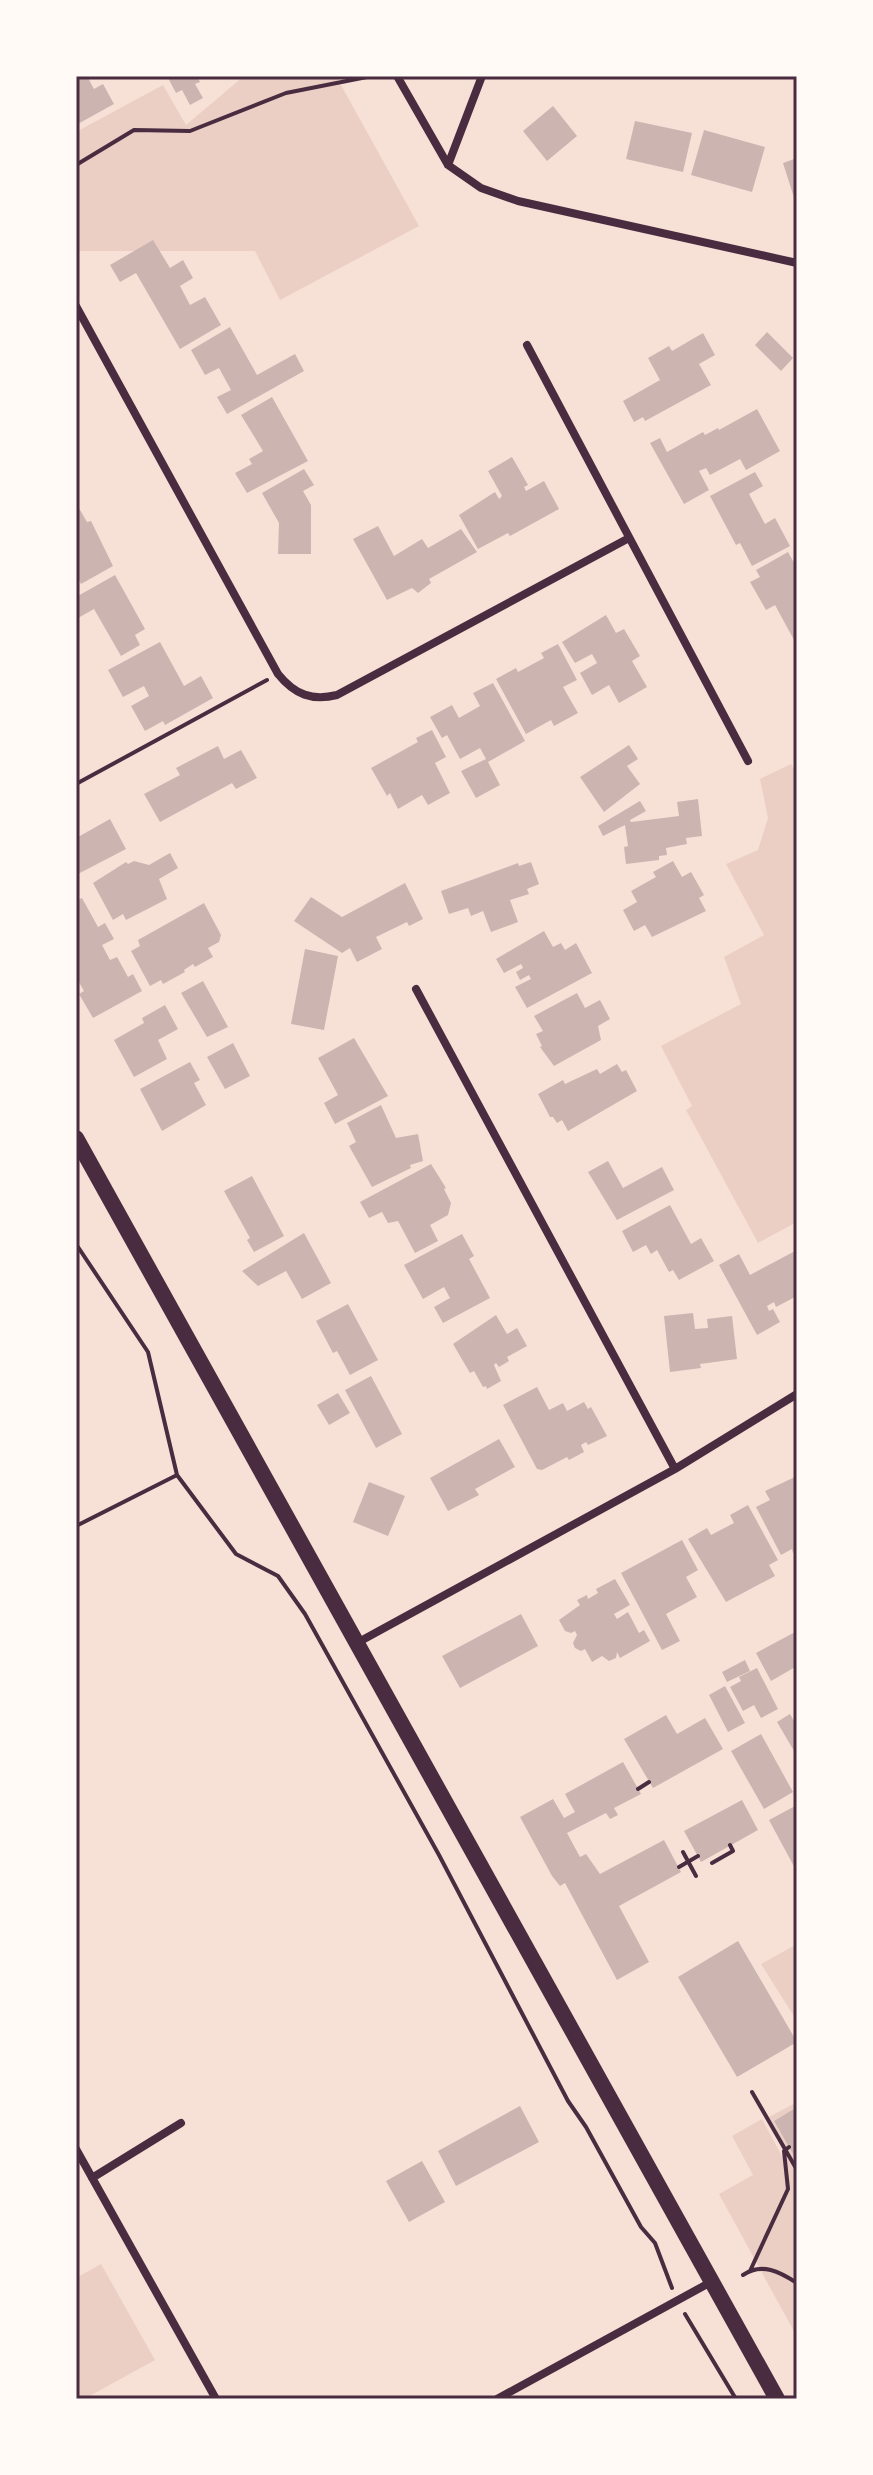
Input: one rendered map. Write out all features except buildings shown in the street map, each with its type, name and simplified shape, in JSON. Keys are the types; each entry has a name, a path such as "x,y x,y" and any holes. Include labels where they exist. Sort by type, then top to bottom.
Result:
{"main road":[{"path":"76,1138 354,1645 777,2399"}],"street":[{"path":"397,76 448,165 481,188 518,201 797,263"},
{"path":"448,165 482,76"},
{"path":"76,306 278,674 289,688 303,695 320,699 337,695 629,538"},
{"path":"527,345 748,761"},
{"path":"416,989 675,1469"},
{"path":"354,1645 675,1469 797,1394"},
{"path":"92,2178 181,2123"},
{"path":"76,2149 216,2399"},
{"path":"497,2399 711,2282"}],"path":[{"path":"76,165 134,130 190,131 286,93 372,76"},
{"path":"76,784 278,674"},
{"path":"76,1244 148,1352 177,1475 236,1554 278,1576 305,1614 439,1855 568,2101 586,2127 641,2227 655,2243 667,2280"},
{"path":"76,1526 177,1475"},
{"path":"638,1789 649,1782"},
{"path":"712,1863 733,1851 730,1845"},
{"path":"683,1852 696,1876"},
{"path":"679,1867 698,1856"},
{"path":"752,2092 797,2170"},
{"path":"750,2271 788,2189 787,2149"},
{"path":"743,2275 750,2271 776,2269 797,2283"},
{"path":"690,2322 736,2399"}],"shaded area":[{"path":"244,76 336,76 419,226 280,300 255,251 77,251 76,132 163,85 186,125"},
{"path":"791,764 797,775 797,1222 758,1243 686,1110 692,1106 661,1046 741,1004 724,957 764,935 726,864 758,850 768,818 760,779"},
{"path":"797,1944 797,2021 761,1964"},
{"path":"797,2102 797,2107 774,2121 797,2161 797,2337 719,2194 753,2175 732,2136 762,2119 784,2160 790,2157 769,2117"},
{"path":"101,2264 155,2360 84,2399 76,2399 76,2278"}]}
